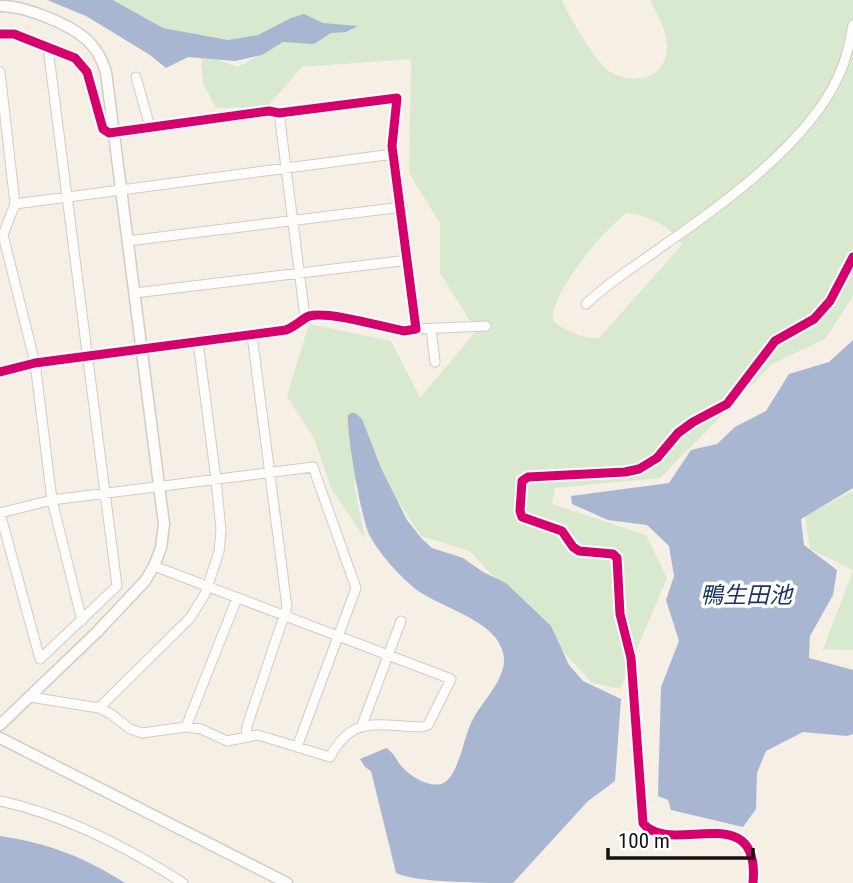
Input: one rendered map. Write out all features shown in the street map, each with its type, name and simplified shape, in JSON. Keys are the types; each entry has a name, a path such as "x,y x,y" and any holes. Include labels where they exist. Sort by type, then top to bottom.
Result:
{"street":[{"path":"0,6 38,14 75,32 94,48 106,72 164,524 161,548 145,581 105,624 0,725"},
{"path":"586,304 762,170 806,126 839,76 850,45 853,25"},
{"path":"0,34 14,34 68,54 87,72 103,129 109,133 269,111 279,113 397,98 393,154 416,330"},
{"path":"48,47 88,355 105,493 117,586 40,659 0,513 52,500 105,493 160,485 313,467 356,588 297,747"},
{"path":"0,72 15,204 1,235 35,363 52,500 82,621"},
{"path":"136,77 150,127"},
{"path":"279,113 305,317"},
{"path":"15,204 393,154"},
{"path":"128,241 402,207"},
{"path":"754,883 753,860 748,847 738,839 708,833 659,835 648,830 643,823 631,658 620,614 617,558 613,554 579,551 556,527 523,517 520,511 522,481 528,477 625,472 639,469 657,458 678,433 727,404 775,341 814,319 830,301 853,257"},
{"path":"135,293 408,260"},
{"path":"0,372 35,363 88,355 252,335 298,326 305,317 320,314 404,331 486,326"},
{"path":"430,329 435,362"},
{"path":"246,736 287,607 252,335"},
{"path":"99,708 190,618 207,587 219,552 221,530 216,479 198,342"},
{"path":"30,697 99,708 130,729 142,733 186,727 201,729 227,741 258,735 330,757 338,743 353,729 362,725 421,727 428,724 451,679 154,566"},
{"path":"186,727 237,598"},
{"path":"362,725 401,621"},
{"path":"0,738 287,883"},
{"path":"0,801 61,818 88,830 183,883"}],"green space":[{"path":"113,0 562,0 581,36 605,68 613,74 633,79 652,75 665,61 667,43 664,30 650,0 853,0 853,296 825,339 772,364 660,478 555,488 552,504 646,535 667,578 620,689 592,683 470,551 421,536 371,461 354,483 365,539 331,488 314,438 287,396 309,324 391,341 420,398 476,331 440,273 440,223 409,173 411,59 302,67 267,107 216,108 203,83 201,54 238,67 283,42 258,35 228,40 163,28","holes":["627,213 666,227 682,245 599,338 581,336 553,321 554,309 560,295 580,262 617,221"]},
{"path":"853,491 853,570 810,549 805,516"},
{"path":"853,571 853,650 823,649"}],"water":[{"path":"47,0 113,0 163,28 228,40 258,35 304,14 323,23 358,26 346,32 331,33 314,44 283,42 262,55 235,61 188,57 166,68 150,55 86,16"},
{"name":"鴨生田池","path":"853,340 853,488 801,519 804,545 837,570 833,595 810,636 809,658 853,670 853,734 847,736 803,732 766,751 757,773 756,809 743,827 671,810 668,800 658,796 661,687 679,641 666,600 674,576 669,546 647,525 608,520 572,504 571,496 669,483 691,450 717,444 735,427 766,411 789,374 829,362"},
{"path":"351,413 362,419 381,468 407,520 422,539 432,548 463,558 506,583 551,626 569,665 583,681 621,699 615,781 588,801 513,883 435,881 396,873 371,771 360,759 386,748 403,768 420,780 436,785 447,781 456,766 471,723 501,675 504,658 496,638 488,630 416,589 374,543 367,528 355,477 348,424 348,415"},
{"path":"0,836 65,852 125,883 0,883"}],"cycle path":[{"path":"0,34 14,34 75,58 87,72 103,129 109,133 269,111 279,113 397,98 392,146 416,329 404,331 342,317 318,315 309,316 286,330 35,363 0,372"},
{"path":"753,883 752,857 743,842 729,835 672,835 656,832 643,823 631,658 620,614 617,558 613,554 579,551 562,531 522,517 522,481 528,477 625,472 639,469 657,458 678,433 727,404 775,341 814,319 830,301 853,257"}]}
